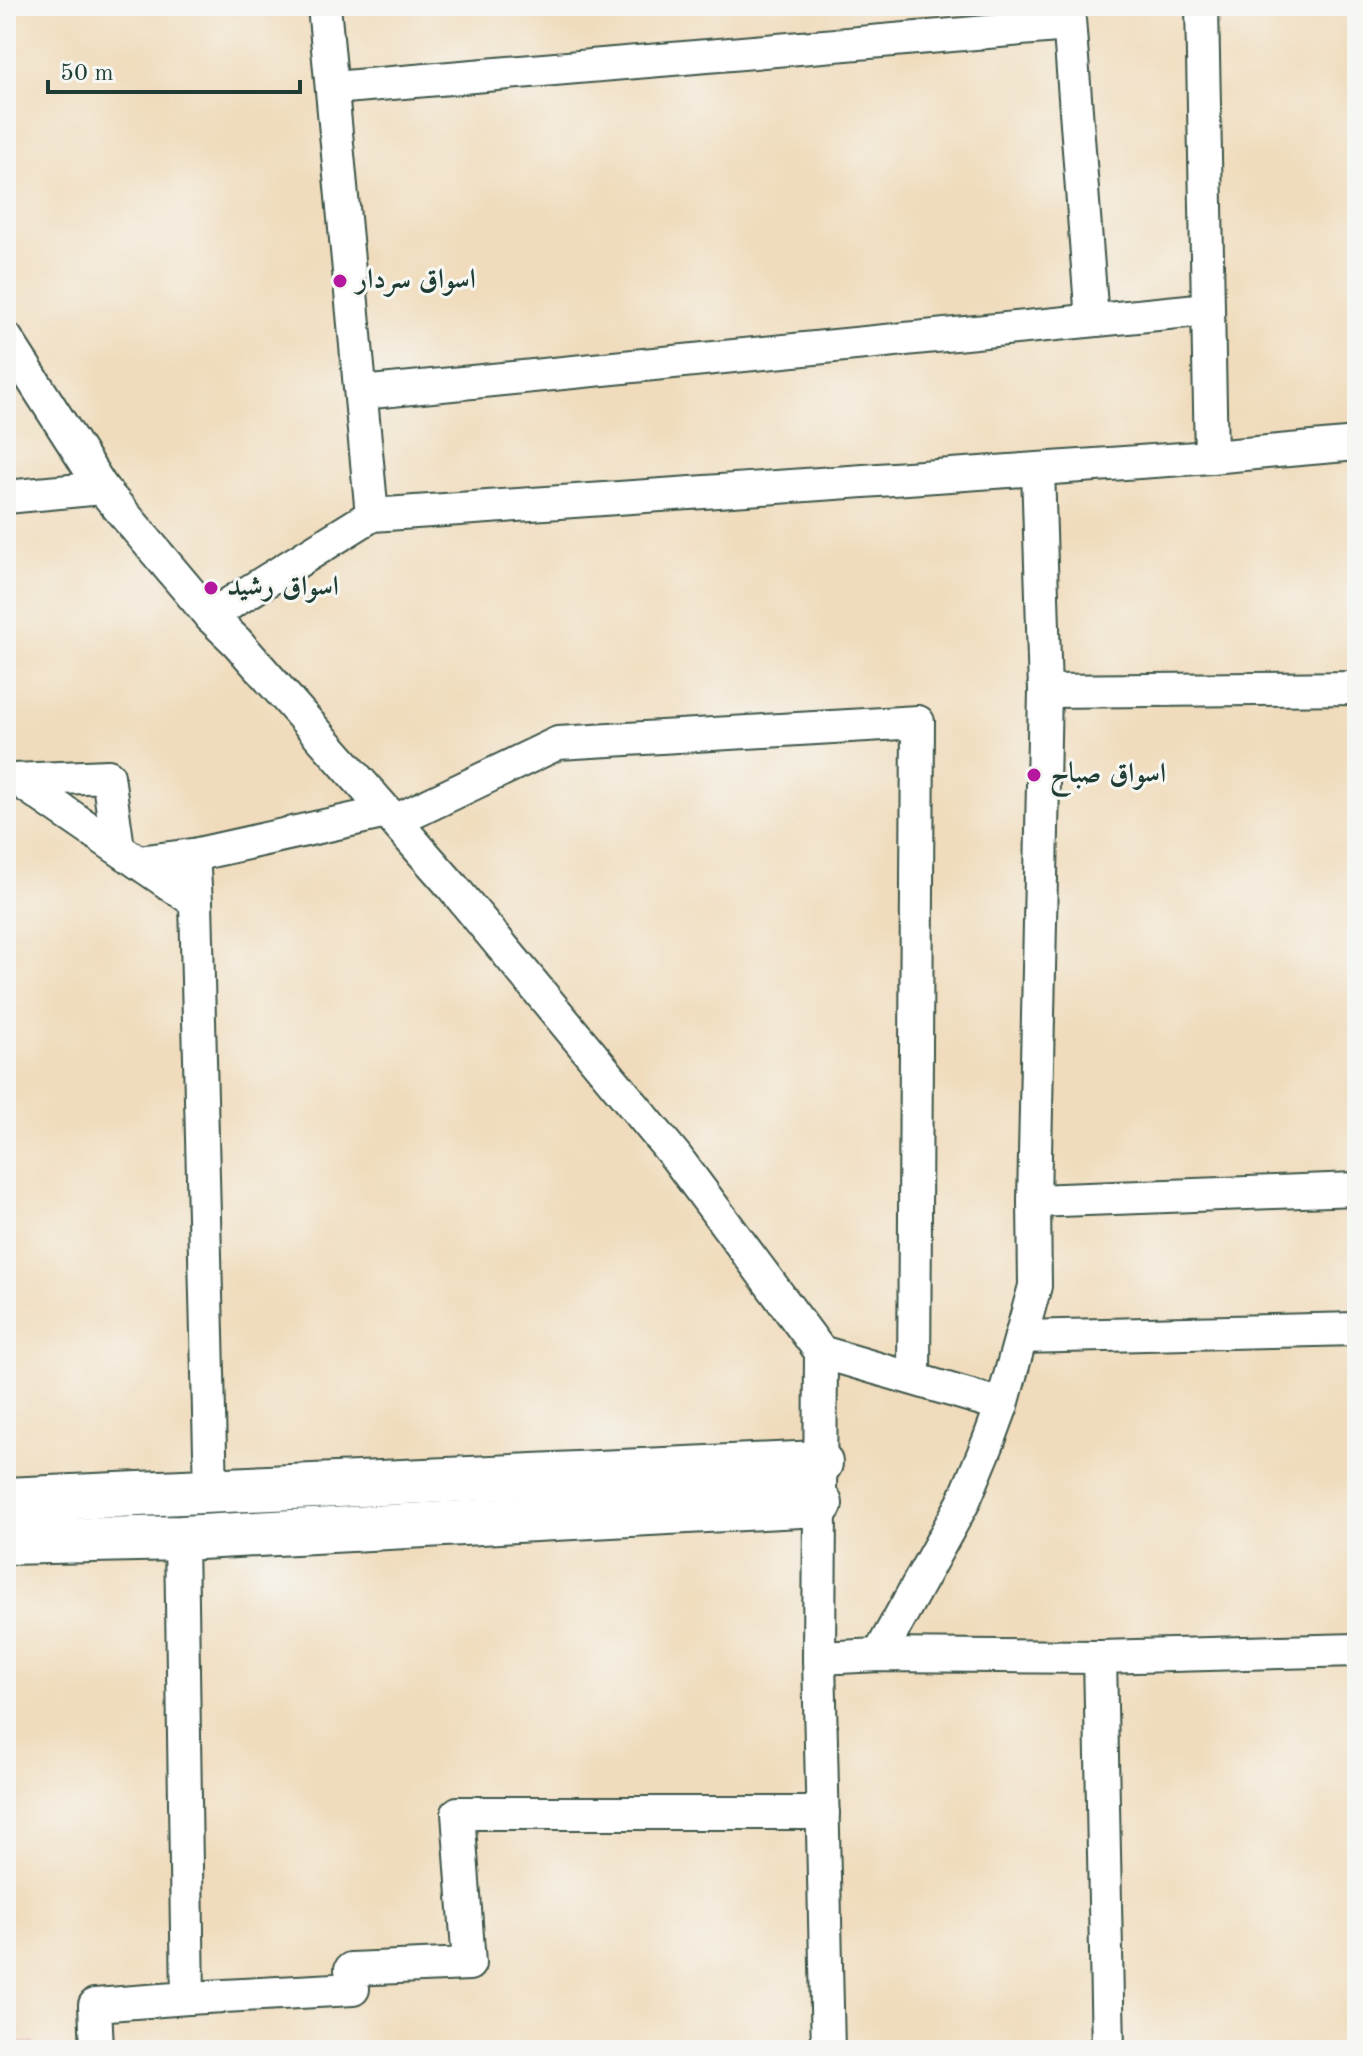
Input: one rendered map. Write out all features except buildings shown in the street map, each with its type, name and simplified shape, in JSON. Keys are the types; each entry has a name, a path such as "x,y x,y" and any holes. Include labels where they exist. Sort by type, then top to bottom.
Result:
{"street":[{"path":"324,6 372,515"},
{"path":"1202,6 1211,457"},
{"path":"333,88 1068,16 1092,320"},
{"path":"361,393 1208,309"},
{"path":"6,338 102,488 210,616 237,642 391,816 676,1157 821,1352 819,1658 828,2050"},
{"path":"210,616 372,515 1211,457 1357,444"},
{"path":"879,1655 963,1503 1002,1405 1035,1286 1034,1201 1045,691 1038,469"},
{"path":"6,497 102,488"},
{"path":"1045,691 1357,688"},
{"path":"128,855 193,855 391,816 558,743 918,722 914,1378"},
{"path":"12,780 108,776 128,855"},
{"path":"12,780 196,902"},
{"path":"193,855 211,1491"},
{"path":"1034,1201 1357,1189"},
{"path":"1021,1337 1357,1329"},
{"path":"821,1352 1002,1405"},
{"path":"6,1500 211,1491 820,1484"},
{"path":"6,1542 181,1538 820,1484"},
{"path":"181,1538 188,1998"},
{"path":"819,1658 879,1655 1100,1657 1357,1650"},
{"path":"1100,1657 1108,2050"},
{"path":"97,2050 95,2005 353,1989 351,1969 469,1964 458,1813 823,1813"}],"place":[{"name":"اسواق سردار","path":"340,281"},
{"name":"اسواق رشيد","path":"211,588"},
{"name":"اسواق صباح","path":"1034,775"}]}
